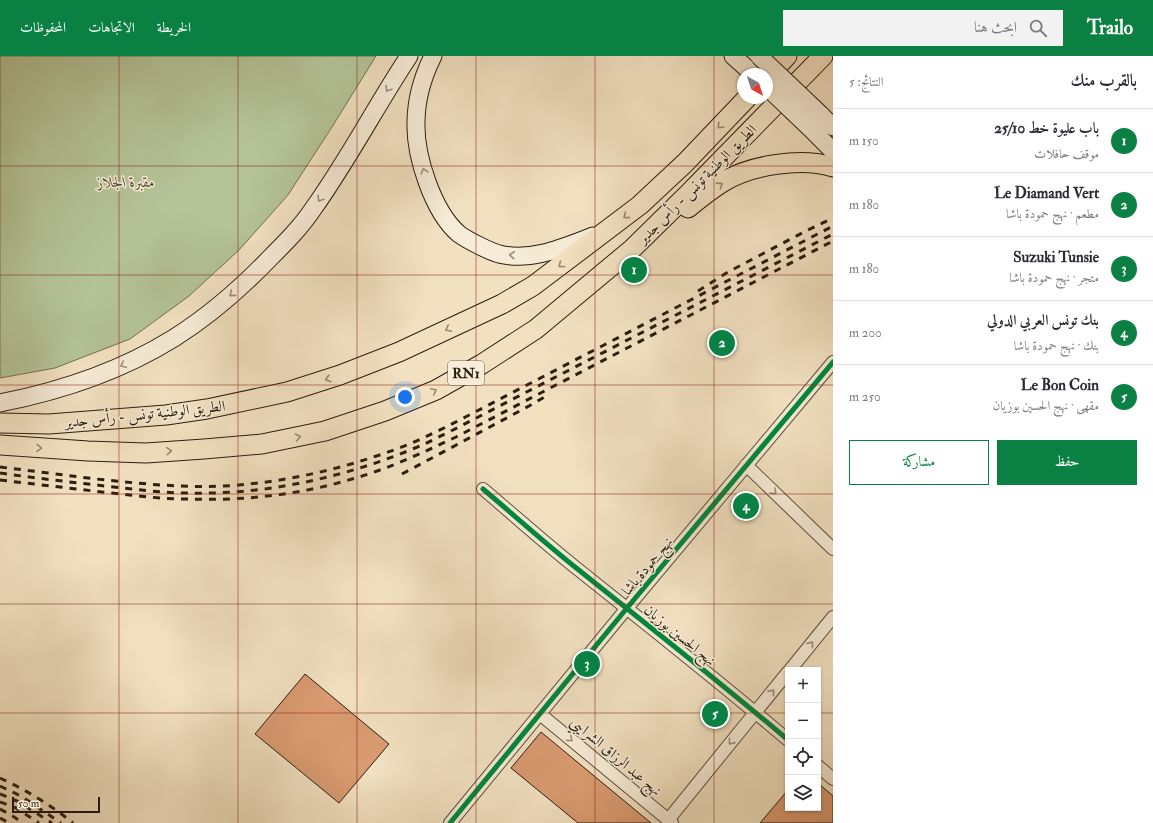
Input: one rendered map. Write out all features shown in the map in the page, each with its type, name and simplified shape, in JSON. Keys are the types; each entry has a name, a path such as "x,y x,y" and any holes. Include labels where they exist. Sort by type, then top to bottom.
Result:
{"main road":[{"path":"0,403 27,398 69,386 106,372 136,358 174,338 233,293 289,239 313,210 409,56"},
{"path":"433,56 422,86 418,105 416,123 418,149 424,172 434,199 445,218 459,234 480,246 499,254 520,256 556,250 603,233"},
{"path":"759,56 833,127"},
{"path":"773,71 788,56"},
{"name":"الطريق الوطنية تونس - رأس جدير","path":"0,445 88,451 146,452 204,450 262,444 325,431 385,411 436,390 482,364 536,329 632,249 823,56"},
{"path":"773,93 833,151"},
{"name":"الطريق الوطنية تونس - رأس جدير","path":"0,423 49,424 166,415 236,403 287,392 340,375 399,352 502,304 533,286 646,200 685,163 741,104"},
{"path":"632,249 724,182 749,170 776,164 803,163 833,167"}],"street":[{"name":"نهج حمودة باشا","path":"450,823 627,608 833,362"},
{"path":"746,465 833,548"},
{"name":"نهج الحسين بوزيان","path":"483,489 579,571 627,608 787,739"},
{"path":"792,667 833,618"},
{"path":"670,822 755,712 785,676"},
{"name":"نهج عبد الرزاق الشرايبي","path":"540,714 670,822"},
{"path":"821,769 833,779"}],"green space":[{"name":"مقبرة الجلاز","path":"0,56 376,56 288,195 239,250 189,296 130,339 55,368 0,378"}],"building":[{"path":"305,674 389,744 339,803 255,734"},
{"path":"541,732 651,823 578,823 511,768"},
{"path":"821,786 833,796 833,823 760,823 785,794 785,811 821,811"}],"railway":[{"path":"698,291 728,272 833,218"},
{"path":"0,467 132,483 221,486 261,483 349,465 412,443 445,427 833,226"},
{"path":"0,473 157,492 216,493 274,488 332,476 360,468 420,446 453,430 833,234"},
{"path":"0,480 145,497 176,499 249,498 291,493 332,485 392,466 456,437 833,241"},
{"path":"402,474 548,395"},
{"path":"0,778 38,798 73,823"},
{"path":"0,786 21,796 61,823"},
{"path":"0,794 17,801 52,823"},
{"path":"0,802 16,808 39,823"},
{"path":"0,809 23,823"},
{"path":"0,818 9,823"}],"cycle path":[{"path":"450,823 627,608 833,362"},
{"path":"483,489 543,541 787,739"}],"place":[{"name":"باب عليوة خط 25/10","path":"634,270"},
{"name":"Le Diamand Vert","path":"722,343"},
{"name":"بنك تونس العربي الدولي","path":"746,506"},
{"name":"Suzuki Tunsie","path":"587,664"},
{"name":"Le Bon Coin","path":"715,714"}]}
